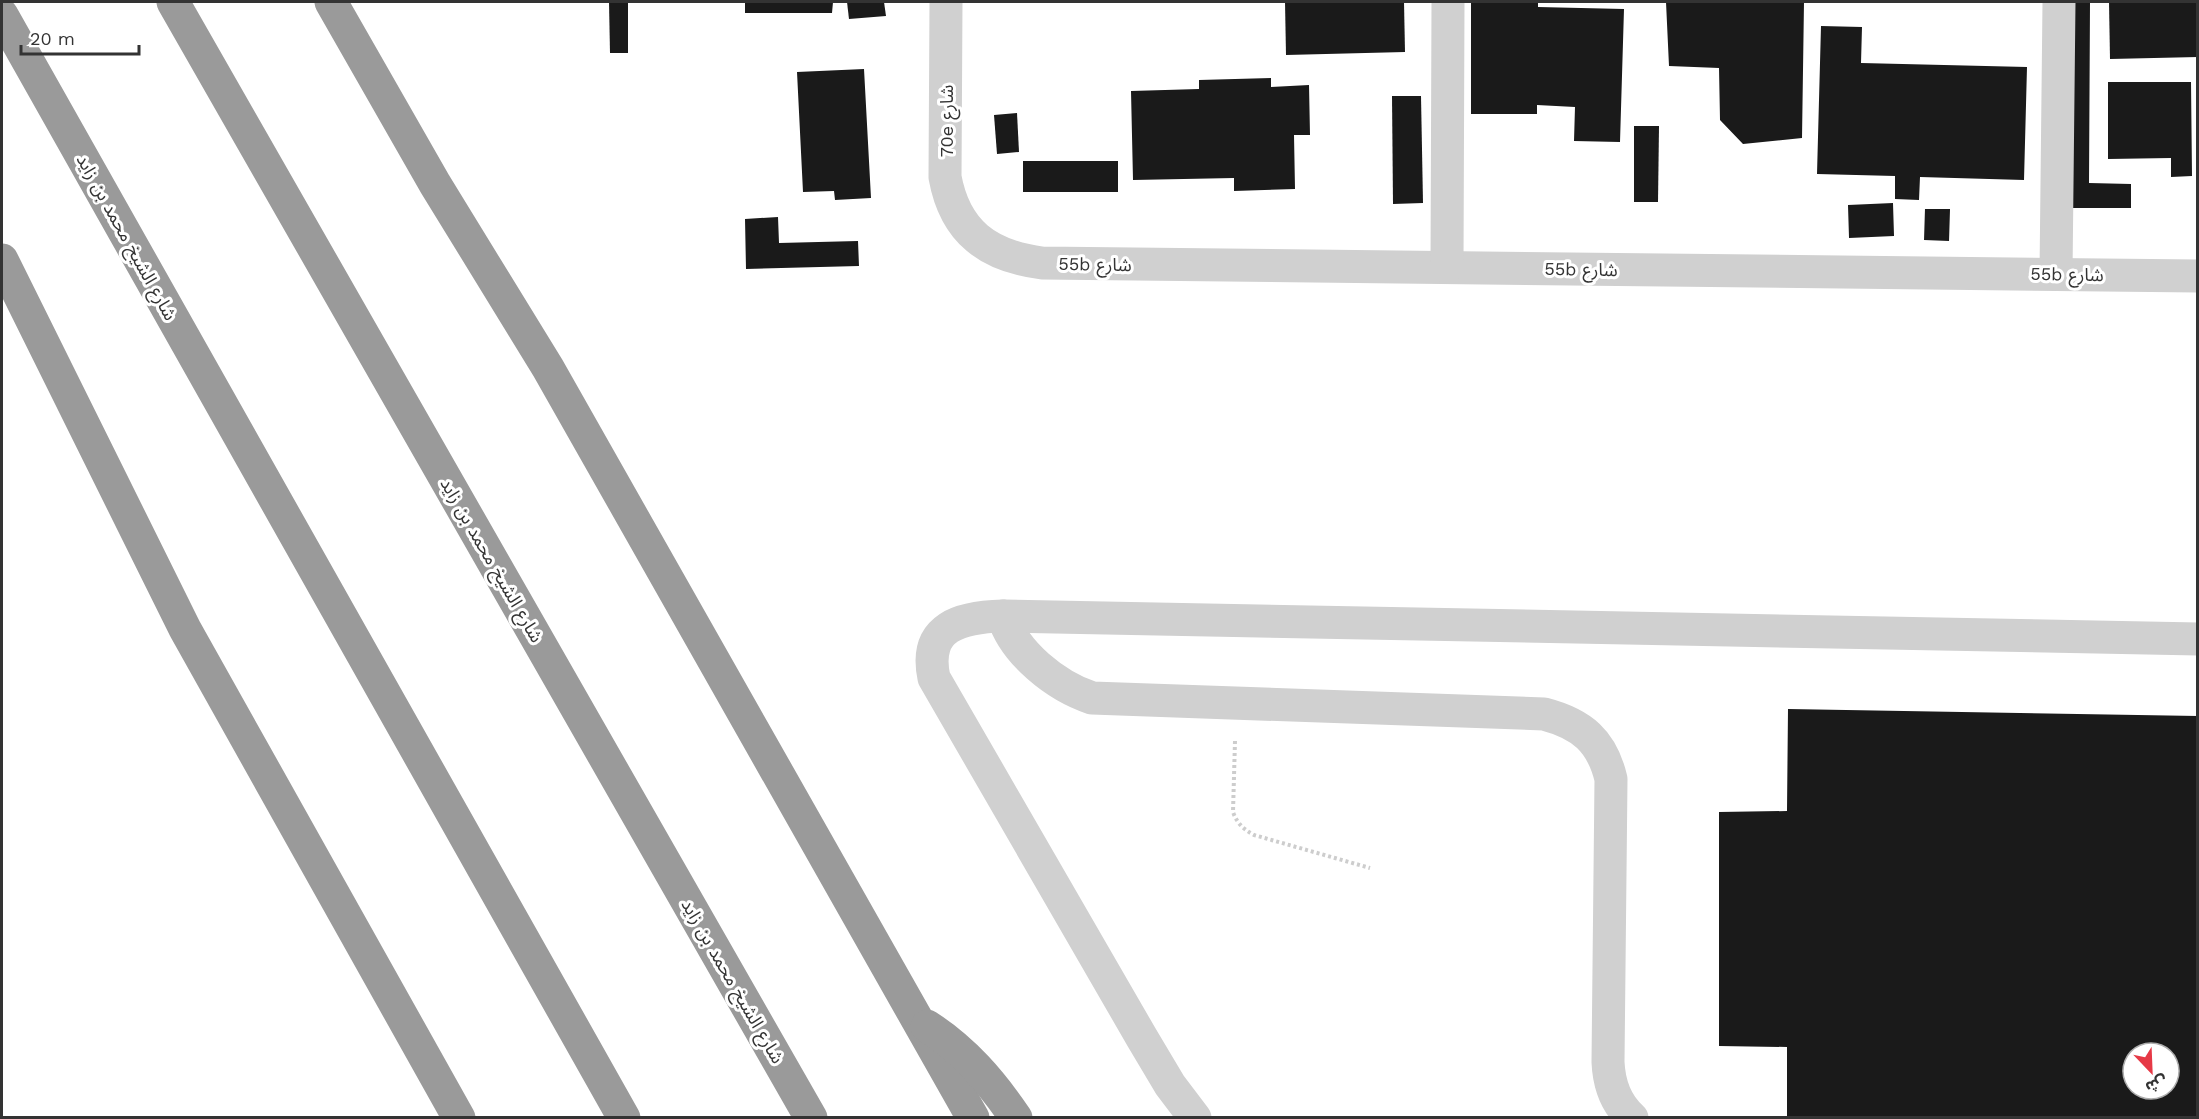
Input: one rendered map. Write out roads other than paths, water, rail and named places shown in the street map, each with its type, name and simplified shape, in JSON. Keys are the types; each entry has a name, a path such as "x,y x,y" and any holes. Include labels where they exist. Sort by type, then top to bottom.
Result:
{"highway":[{"name":"شارع الشيخ محمد بن زايد","path":"173,2 811,1118"},
{"path":"331,2 435,184 548,368 973,1118"},
{"name":"شارع الشيخ محمد بن زايد","path":"2,15 624,1118"},
{"path":"2,260 185,629 459,1118"},
{"path":"918,1020 967,1057 988,1079 1016,1118"}],"street":[{"name":"70e شارع","path":"946,2 945,177 954,208 961,222 971,234"},
{"path":"1447,267 1448,2"},
{"path":"2056,274 2059,2"},
{"name":"55b شارع","path":"971,234 1004,255 1023,261 1042,263 2198,276"},
{"path":"1194,1118 1148,1047 934,678 931,665 932,653 935,641 942,631 969,619 1003,616 2198,639"},
{"path":"1003,616 1006,626 1020,648 1060,684 1076,693 1092,698 1544,714 1578,727 1590,737 1607,764 1611,779 1609,1077 1620,1104 1632,1118"}]}
